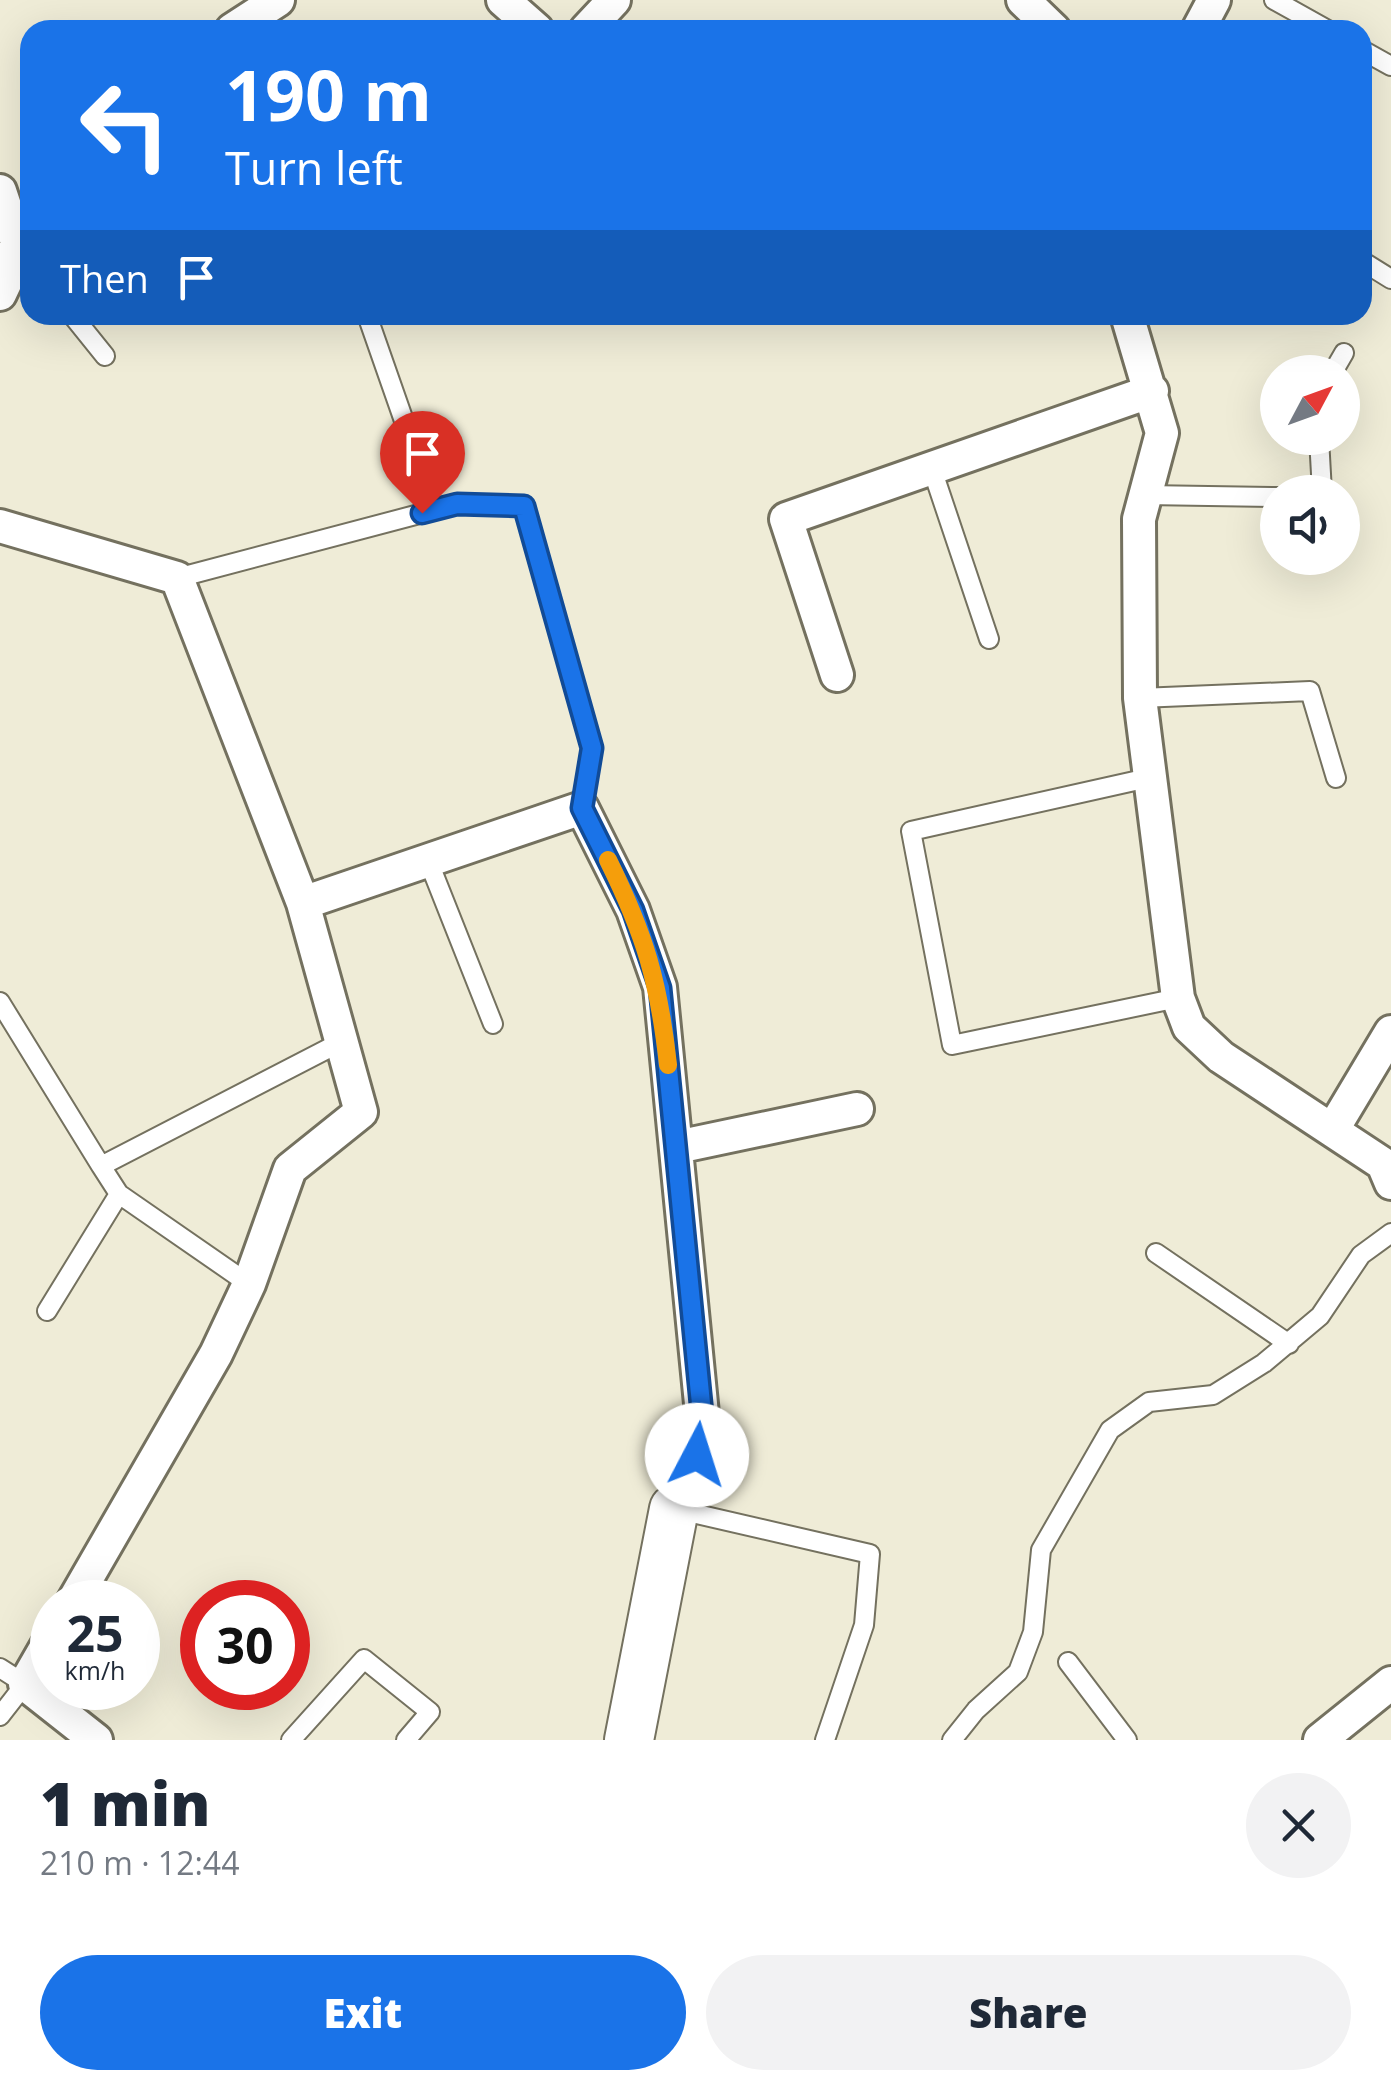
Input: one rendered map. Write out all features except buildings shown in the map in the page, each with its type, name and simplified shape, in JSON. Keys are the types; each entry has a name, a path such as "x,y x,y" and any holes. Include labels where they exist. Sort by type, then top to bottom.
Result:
{"street":[{"path":"247,20 278,0"},
{"path":"503,0 526,20"},
{"path":"595,20 614,0"},
{"path":"1023,0 1044,20"},
{"path":"0,191 20,251 0,294"},
{"path":"1130,325 1162,433 1139,519 1140,698 1178,998 1189,1027 1220,1058 1383,1164 1391,1183"},
{"path":"838,675 786,519 1152,391"},
{"path":"0,526 177,578 303,904 361,1112 290,1169 249,1284 216,1354 86,1580"},
{"path":"303,904 582,808 633,910 660,988 703,1424 691,1486 674,1509 629,1740"},
{"path":"1333,1129 1391,1032"},
{"path":"678,1148 857,1109"},
{"path":"12,1676 96,1740"},
{"path":"1320,1740 1391,1683"}],"lane":[{"path":"1274,0 1310,20"},
{"path":"80,325 105,356"},
{"path":"370,325 410,438"},
{"path":"931,466 989,639"},
{"path":"1146,495 1260,498"},
{"path":"177,578 457,504 524,506 592,748 582,808"},
{"path":"1140,698 1310,691 1336,778"},
{"path":"1148,778 911,830 952,1045 1178,998"},
{"path":"428,860 492,1024"},
{"path":"0,1002 119,1194 249,1284"},
{"path":"101,1166 339,1042"},
{"path":"47,1311 119,1194"},
{"path":"952,1740 976,1710 1018,1672 1033,1632 1041,1550 1110,1430 1149,1402 1214,1396 1288,1344 1320,1316 1361,1255 1391,1233"},
{"path":"1156,1253 1288,1344"},
{"path":"674,1509 870,1554 864,1625 825,1740"},
{"path":"291,1740 364,1659 430,1712 406,1740"},
{"path":"1068,1662 1127,1740"},
{"path":"0,1716 12,1676"}],"slow traffic":[{"path":"608,860 633,910 660,988 668,1065"}],"route":[{"path":"422,513 457,504 524,506 592,748 582,808 633,910 660,988 703,1424 697,1455"}]}
